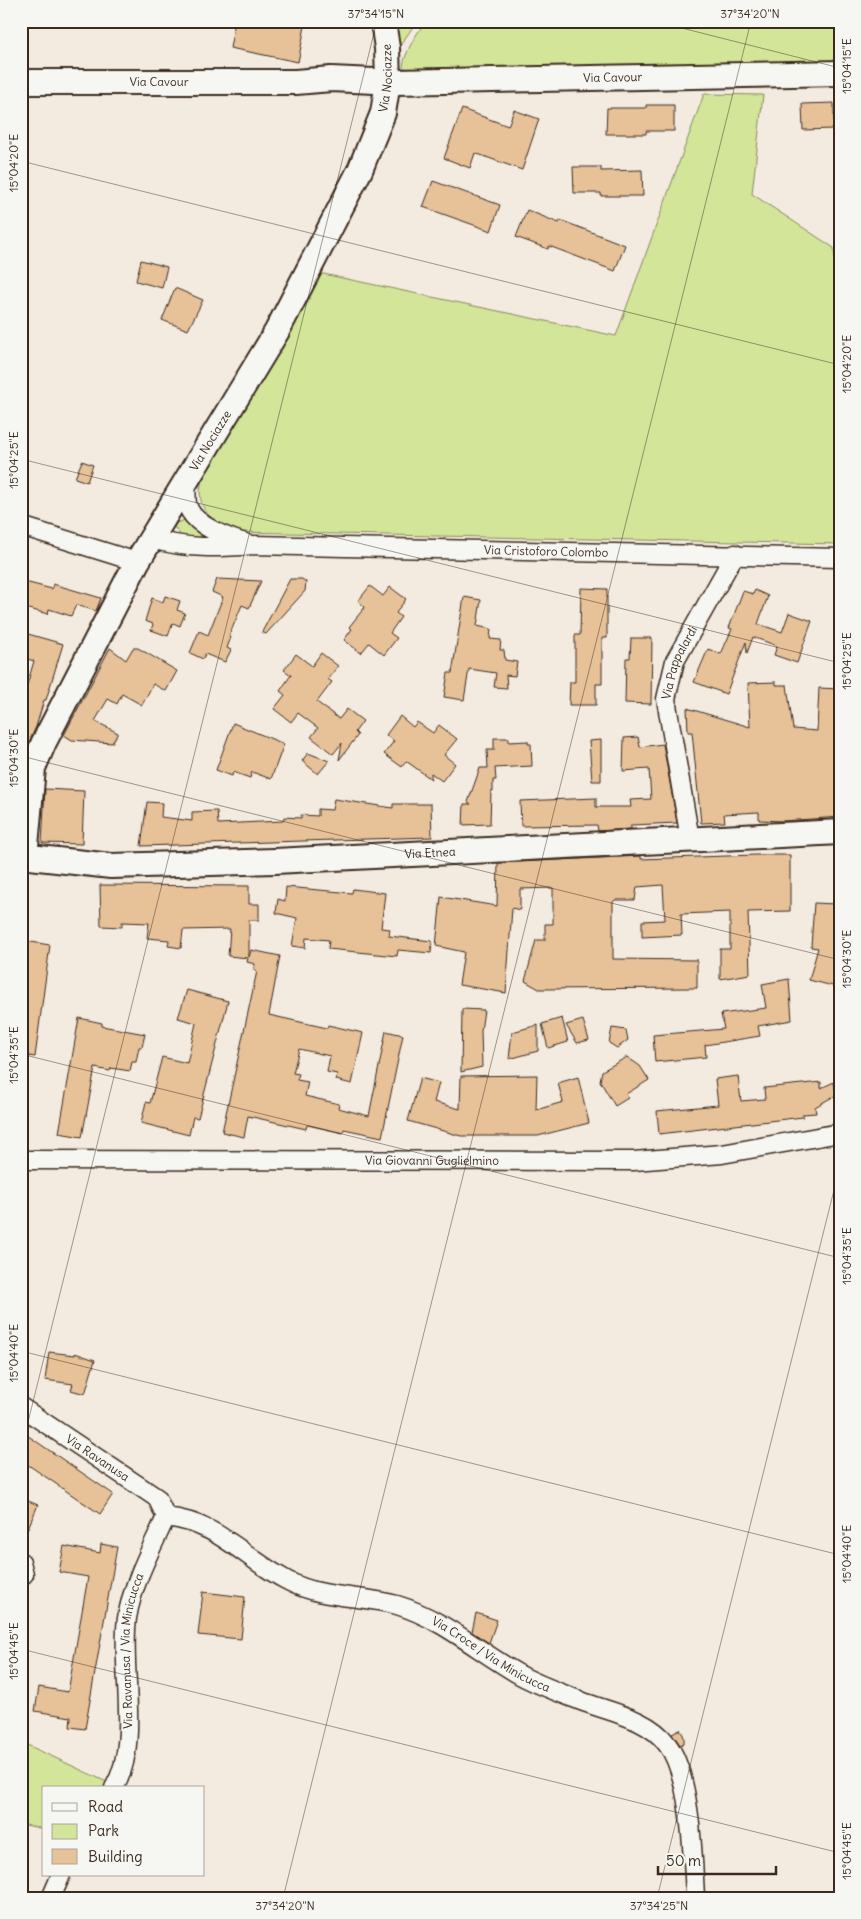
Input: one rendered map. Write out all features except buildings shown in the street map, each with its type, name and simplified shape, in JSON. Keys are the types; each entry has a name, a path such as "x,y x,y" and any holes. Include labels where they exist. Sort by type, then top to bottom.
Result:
{"street":[{"name":"Via Nociazze","path":"23,857 32,768 44,742 106,627 137,562 152,539 178,509 187,479 277,332 360,170 383,113 388,82 387,48 383,21"},
{"name":"Via Cavour","path":"21,82 296,82 376,90 388,82 840,73"},
{"path":"178,509 228,538 252,545"},
{"path":"21,526 137,562"},
{"path":"152,539 182,546 212,548 252,545"},
{"name":"Via Cristoforo Colombo","path":"252,545 735,554 840,558"},
{"name":"Via Pappalardi","path":"690,839 666,699 675,661 735,554"},
{"name":"Via Etnea","path":"23,857 93,866 120,866 275,861 840,832"},
{"name":"Via Giovanni Guglielmino","path":"21,1160 634,1161 722,1154 840,1133"},
{"name":"Via Ravanusa","path":"21,1407 157,1498 166,1518"},
{"name":"Via Ravanusa / Via Minicucca","path":"115,1786 120,1777 127,1744 127,1618 142,1569 166,1518"},
{"name":"Via Croce / Via Minicucca","path":"166,1518 187,1520 207,1528 288,1581 343,1598 406,1609 471,1642 521,1676 650,1728 666,1742 676,1756 687,1801 695,1898"},
{"path":"50,1898 61,1876"}],"green space":[{"path":"389,21 417,21 395,53"},
{"path":"427,21 840,21 840,64 670,68 666,64 652,64 651,70 407,70 403,66 406,55"},
{"path":"704,94 763,95 752,194 834,248 835,267 840,270 840,544 234,532 216,522 210,516 205,510 200,495 203,475 314,272 616,336"},
{"path":"185,520 215,539 182,537 174,527 176,523"},
{"path":"21,1742 109,1783 107,1786 42,1786 42,1829 21,1824"}]}
